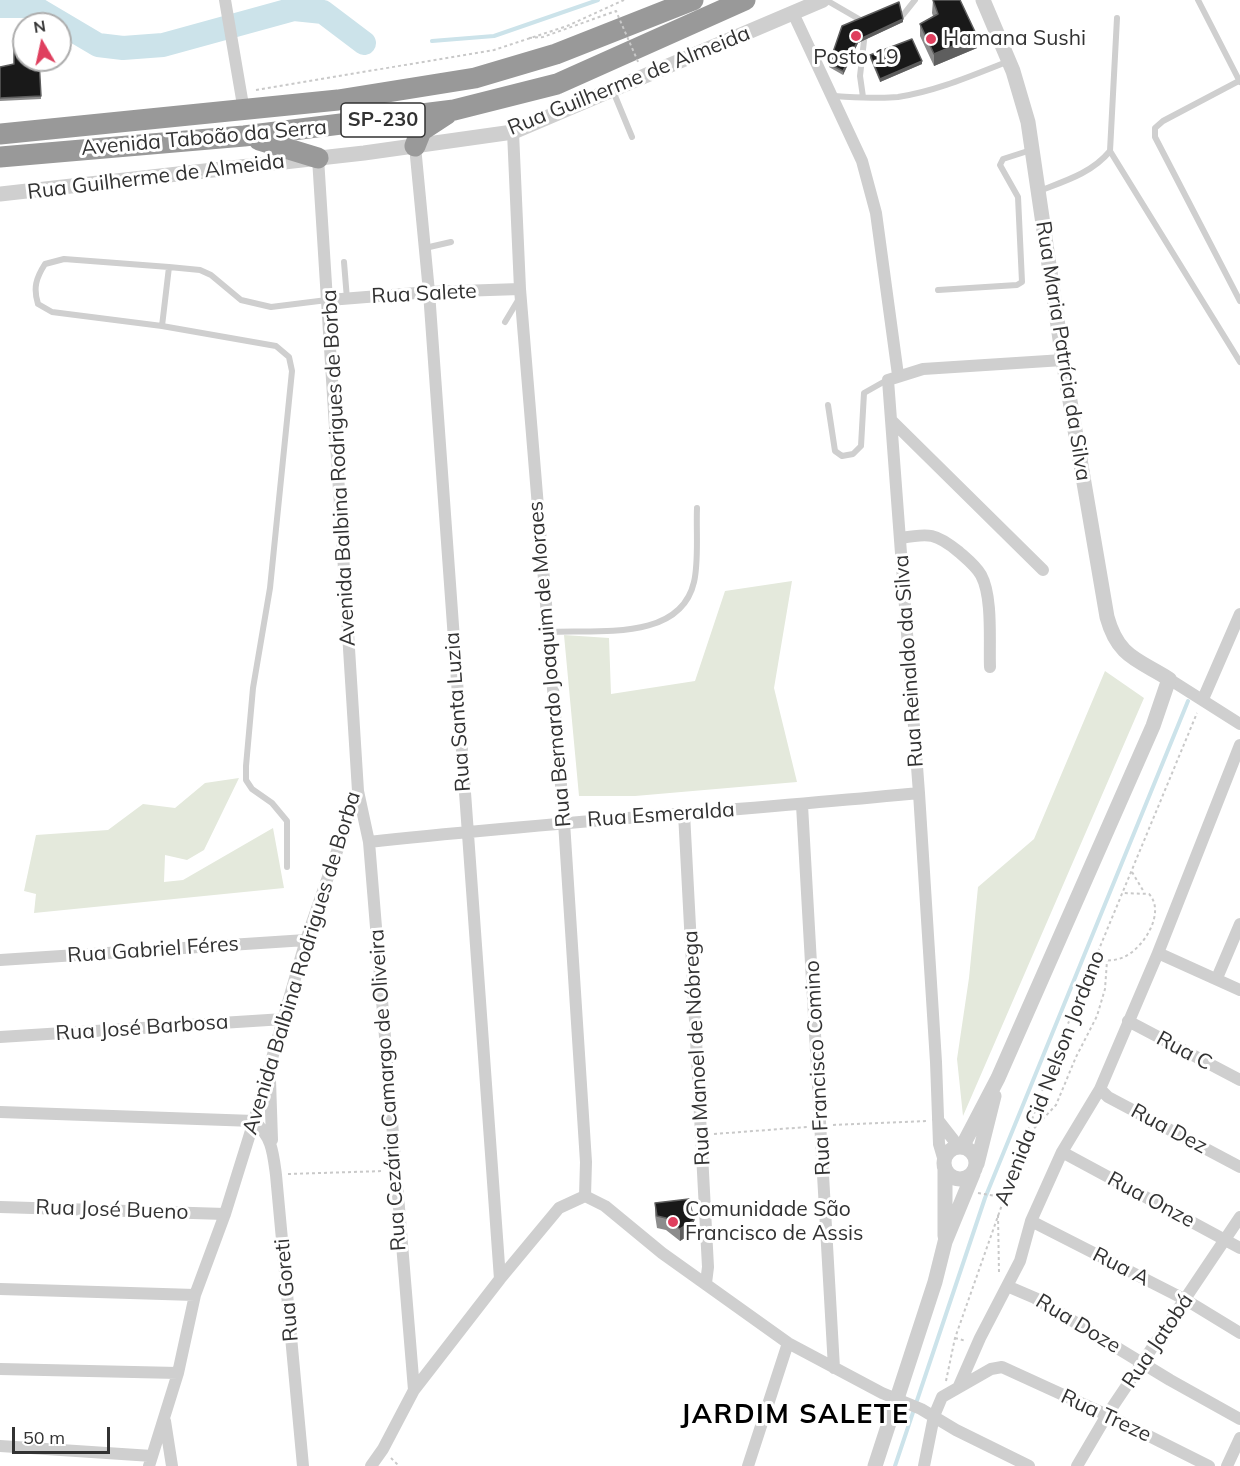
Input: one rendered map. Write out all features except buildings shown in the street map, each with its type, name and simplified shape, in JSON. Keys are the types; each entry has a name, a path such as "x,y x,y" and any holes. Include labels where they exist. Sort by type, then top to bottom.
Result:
{"highway":[{"name":"Avenida Taboão da Serra","path":"0,134 143,121 243,102 338,100 475,78 556,54 693,0"},
{"name":"Avenida Taboão da Serra","path":"0,157 244,136 454,110 557,84 745,0"},
{"path":"415,146 421,131 454,110"},
{"path":"244,136 286,146 318,158"}],"street":[{"path":"225,0 243,102"},
{"name":"Rua Guilherme de Almeida","path":"0,195 318,158 513,132 613,91 790,7 824,0"},
{"name":"Rua Maria Patrícia da Silva","path":"983,0 1009,61 1028,122 1063,360 1111,632 1128,656 1169,679"},
{"name":"Rua Reinaldo da Silva","path":"790,7 861,161 876,213 893,377 892,421 919,793 939,1144 944,1166"},
{"name":"Rua Bernardo Joaquim de Moraes","path":"513,132 520,293 564,822 586,1162 585,1196"},
{"name":"Rua Santa Luzia","path":"415,146 429,292 500,1279"},
{"name":"Avenida Balbina Rodrigues de Borba","path":"151,1461 178,1373 195,1295 225,1214 306,940 358,791 329,300 318,158"},
{"name":"Rua Salete","path":"329,300 429,292 520,293"},
{"path":"893,377 923,369 1063,360"},
{"path":"892,421 1043,570"},
{"path":"901,538 924,534 936,535 973,564 981,574 987,593 990,667"},
{"path":"1203,699 1240,614"},
{"path":"1169,679 1240,724"},
{"name":"Avenida Cid Nelson Jordano","path":"960,1147 998,1078 1153,726 1169,679"},
{"path":"924,1466 934,1416 942,1397 959,1386 980,1338 1020,1261 1031,1221 1062,1152 1100,1089 1158,953 1240,745"},
{"name":"Rua Cezária Camargo de Oliveira","path":"358,791 369,842 394,1170 414,1390"},
{"name":"Rua Esmeralda","path":"369,842 564,822 802,805 919,793"},
{"name":"Rua Francisco Comino","path":"802,805 834,1368"},
{"name":"Rua Manoel de Nóbrega","path":"684,813 702,1135 708,1267 706,1283"},
{"path":"1217,978 1240,924"},
{"name":"Rua Gabriel Féres","path":"0,960 306,940"},
{"path":"1158,953 1240,990"},
{"name":"Rua José Barbosa","path":"0,1037 284,1019"},
{"name":"Rua C","path":"1128,1021 1240,1080"},
{"name":"Rua Goreti","path":"270,1068 272,1144 303,1466"},
{"name":"Avenida Cid Nelson Jordano","path":"875,1466 903,1402 945,1242 975,1169 998,1078"},
{"name":"Rua Dez","path":"1100,1089 1108,1097 1240,1167"},
{"path":"0,1112 254,1121 264,1129 272,1144"},
{"path":"938,1120 960,1147 973,1152 975,1169 958,1180 944,1166 949,1151 960,1147"},
{"name":"Rua Onze","path":"1062,1152 1240,1248"},
{"name":"Avenida Cid Nelson Jordano","path":"944,1166 945,1242"},
{"path":"370,1466 383,1449 414,1390 500,1279 558,1208 585,1196 605,1206 662,1253 788,1342 834,1368 921,1409 956,1430 1029,1466"},
{"name":"Rua José Bueno","path":"0,1207 225,1214"},
{"name":"Rua Jatobá","path":"1077,1466 1107,1415 1240,1216"},
{"name":"Rua A","path":"1031,1221 1186,1300 1240,1333"},
{"name":"Rua Doze","path":"1008,1285 1035,1298 1240,1419"},
{"path":"0,1288 195,1295"},
{"path":"748,1466 788,1342"},
{"name":"Rua Treze","path":"959,1386 992,1369 1002,1368 1107,1415 1209,1466"},
{"path":"0,1369 178,1373"},
{"path":"165,1417 172,1466"},
{"path":"1227,1466 1240,1438"},
{"path":"0,1446 151,1461"}],"lane":[{"path":"824,0 866,23 876,22"},
{"path":"886,22 903,15 915,0"},
{"path":"1198,0 1239,82 1163,121 1155,128 1155,137 1240,301"},
{"path":"1117,18 1110,150 1240,362"},
{"path":"862,97 860,76 866,23"},
{"path":"832,96 897,97 954,82 1009,61"},
{"path":"613,91 632,137"},
{"path":"938,290 1017,285 1022,282 1018,197 1000,165 1003,159 1032,150"},
{"path":"1038,191 1083,174 1101,161 1110,150"},
{"path":"425,248 451,242"},
{"path":"287,867 287,821 272,803 252,789 246,780 246,766 253,688 270,588 292,371 289,357 276,346 162,326 52,312 38,304 34,291 37,277 45,264 64,259 200,270 212,275 241,300 271,307 329,300"},
{"path":"344,262 347,299"},
{"path":"162,326 169,267"},
{"path":"505,322 520,293"},
{"path":"828,405 835,451 842,456 853,454 861,446 864,393 893,377"},
{"path":"547,632 632,631 669,618 685,601 694,582 697,508"}],"path":[{"path":"243,102 494,50 567,26 624,0"},
{"path":"530,38 543,37 616,10 639,64"},
{"name":"Avenida Cid Nelson Jordano","path":"942,1397 955,1338 1002,1197 1053,1059 1203,699"},
{"path":"1132,872 1144,892"},
{"path":"1096,960 1107,961 1130,954 1145,938 1157,911 1157,906 1149,894 1124,893"},
{"path":"1025,1137 1056,1105 1076,1057 1097,1016 1105,988 1107,961"},
{"path":"276,1175 394,1170"},
{"path":"978,1193 1002,1197"},
{"path":"998,1212 1000,1280 1008,1285"}],"shaded area":[{"path":"792,581 774,688 797,782 635,796 579,796 564,635 609,638 611,694 695,681 725,591"},
{"path":"1105,671 1144,698 963,1116 957,1059 969,978 978,887 1034,839"},
{"path":"239,778 204,850 187,860 165,855 164,882 183,880 273,828 284,888 34,913 36,894 24,891 36,835 108,830 143,804 175,808 205,783"}],"waterway":[{"path":"432,41 494,36 598,0"},
{"path":"0,6 32,6 98,45 123,48 163,45 294,9 323,12 364,43"},
{"path":"895,1466 985,1198 1188,701"}],"place":[{"name":"Posto 19","path":"856,36"},
{"name":"Hamana Sushi","path":"931,39"},
{"name":"Comunidade São Francisco de Assis","path":"673,1222"}],"district":[{"name":"JARDIM SALETE","path":"795,1415"}]}
